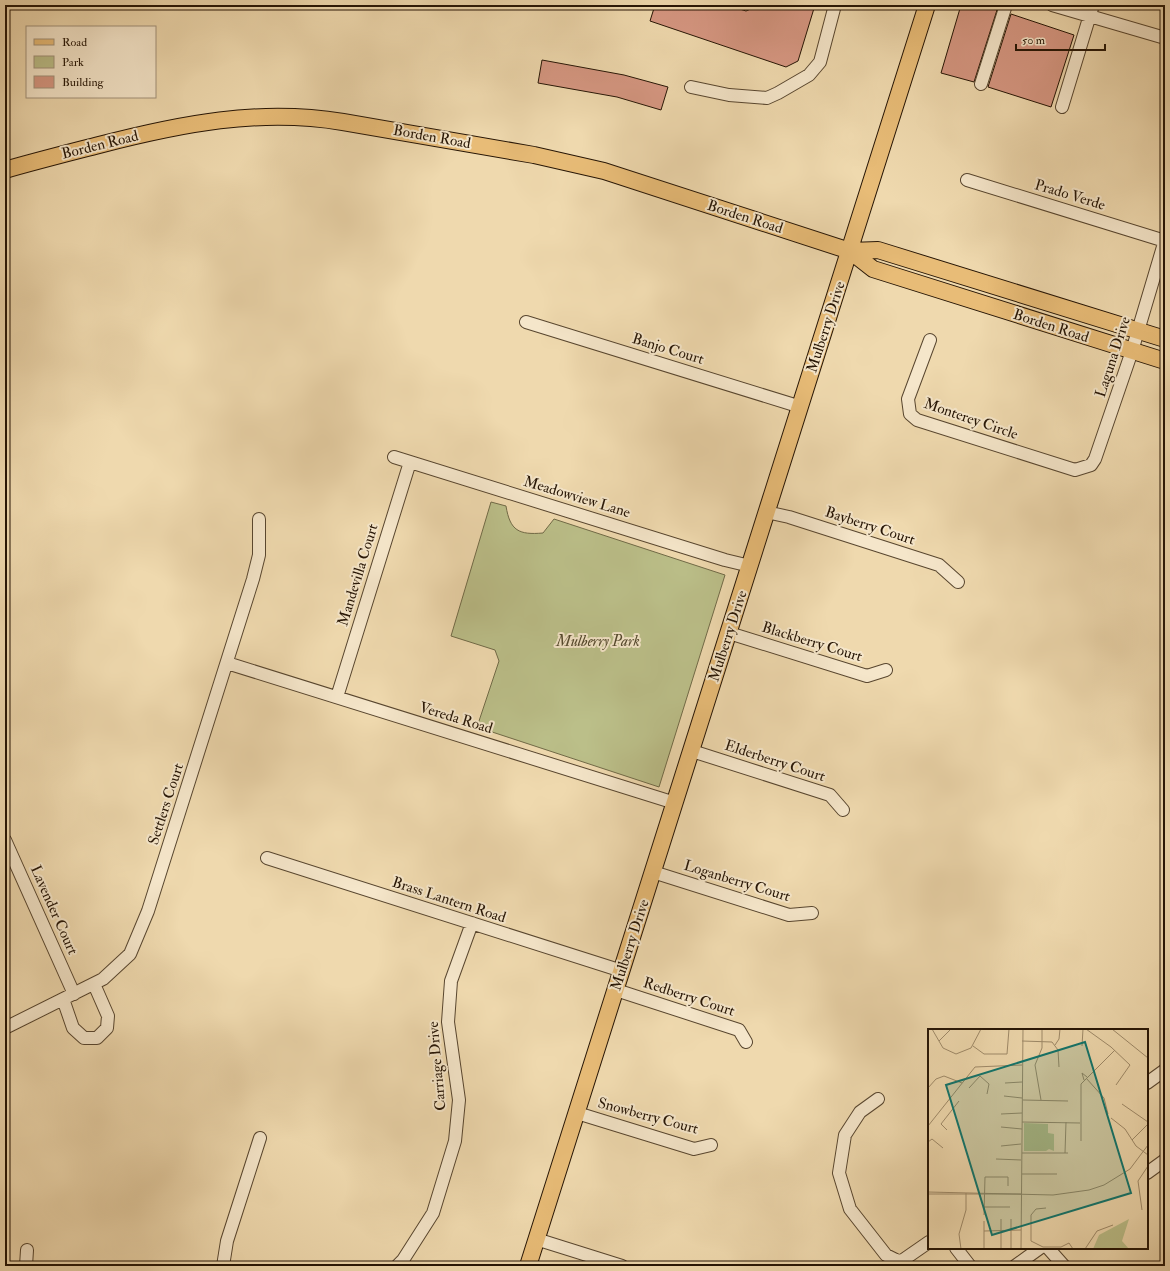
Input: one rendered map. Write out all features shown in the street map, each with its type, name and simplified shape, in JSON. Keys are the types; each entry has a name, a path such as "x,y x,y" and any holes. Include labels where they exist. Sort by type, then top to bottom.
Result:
{"main road":[{"name":"Mulberry Drive","path":"528,1266 927,5"},
{"name":"Borden Road","path":"5,170 126,138 192,123 265,117 320,118 527,154 604,171 850,251 873,269 1165,361"},
{"name":"Borden Road","path":"850,251 878,250 1165,339"}],"street":[{"path":"691,87 729,95 767,98 778,93 809,74 820,62 835,5"},
{"path":"981,84 1006,5"},
{"path":"1052,5 1091,10 1165,38"},
{"path":"1062,107 1091,10"},
{"name":"Prado Verde","path":"967,180 1165,240"},
{"name":"Laguna Drive","path":"1075,470 1091,465 1095,459 1132,351 1165,240"},
{"name":"Banjo Court","path":"526,322 801,407"},
{"name":"Monterey Circle","path":"930,340 908,399 910,414 918,420 1075,470"},
{"name":"Meadowview Lane","path":"394,457 723,559 750,566"},
{"name":"Mandevilla Court","path":"337,698 410,462"},
{"name":"Bayberry Court","path":"766,512 789,517 939,565 958,582"},
{"name":"Settlers Court","path":"5,1028 103,979 130,954 148,911 253,579 259,554 259,519"},
{"name":"Blackberry Court","path":"729,632 867,676 886,670"},
{"name":"Vereda Road","path":"227,663 675,804"},
{"name":"Elderberry Court","path":"692,751 830,795 843,810"},
{"name":"Lavender Court","path":"5,840 74,994"},
{"name":"Brass Lantern Road","path":"267,858 622,971"},
{"name":"Loganberry Court","path":"653,872 789,915 812,913"},
{"name":"Carriage Drive","path":"396,1266 403,1260 433,1212 455,1141 458,1100 448,1022 451,981 472,924"},
{"path":"63,999 73,1028 84,1038 97,1038 107,1028 108,1016 94,984"},
{"name":"Redberry Court","path":"616,990 739,1030 746,1042"},
{"path":"1148,1082 1165,1070"},
{"path":"878,1098 860,1112 845,1135 839,1173 850,1209 886,1255 898,1261 903,1260 928,1243"},
{"name":"Snowberry Court","path":"577,1113 694,1149 711,1145"},
{"path":"223,1266 227,1241 260,1138"},
{"path":"1148,1172 1165,1160"},
{"path":"536,1239 622,1266"},
{"path":"957,1249 970,1266"},
{"path":"1015,1266 1039,1249"},
{"path":"1049,1249 1064,1266"},
{"path":"26,1266 27,1250"}],"green space":[{"name":"Mulberry Park","path":"491,502 506,506 513,526 522,532 543,533 554,519 725,575 659,787 477,727 499,661 495,650 451,636"}],"building":[{"path":"655,5 727,5 746,11 760,5 815,5 798,61 786,67 650,21"},
{"path":"961,5 983,5 997,10 974,82 941,73"},
{"path":"1011,14 1074,35 1051,107 988,87"},
{"path":"542,60 624,75 668,87 661,110 617,97 538,83"}]}
